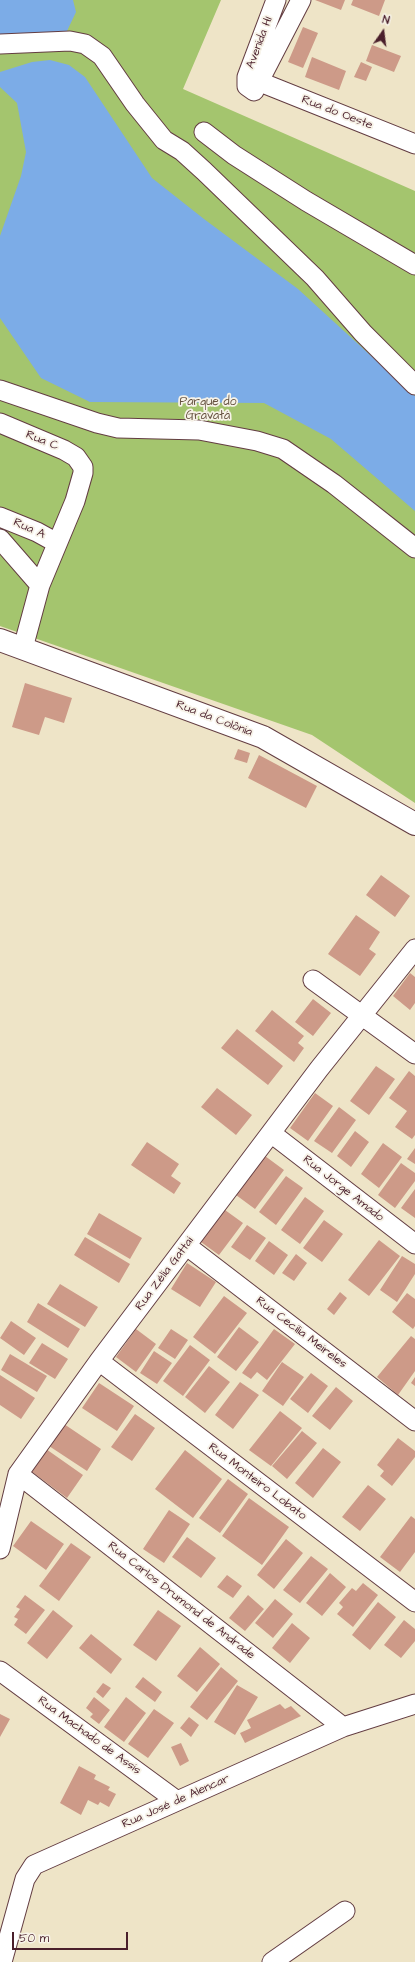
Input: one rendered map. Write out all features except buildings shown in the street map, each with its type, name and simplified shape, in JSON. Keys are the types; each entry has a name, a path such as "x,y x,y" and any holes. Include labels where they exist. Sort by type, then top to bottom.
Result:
{"main road":[{"name":"Rua da Colônia","path":"0,640 263,737 415,824"}],"street":[{"name":"Avenida H1","path":"276,0 247,77 253,84 301,0"},
{"path":"0,44 70,41 85,44 102,56 135,104 164,140 182,151 204,171 315,278 363,333 415,385"},
{"name":"Rua do Oeste","path":"253,84 415,144"},
{"path":"204,132 234,155 306,201 415,265"},
{"path":"0,390 97,423 118,428 199,430 256,441 283,449 334,484 415,548"},
{"name":"Rua C","path":"0,423 64,450 82,463 83,473 77,494 57,543"},
{"name":"Rua A","path":"0,517 37,532 57,543"},
{"path":"0,539 40,585"},
{"path":"23,648 40,585 57,543"},
{"name":"Rua Zélia Gattai","path":"0,1549 18,1474 99,1361 319,1069 363,1016 415,949"},
{"path":"313,980 415,1054"},
{"name":"Rua Jorge Amado","path":"271,1133 415,1244"},
{"name":"Rua Cecilia Meireles","path":"186,1246 415,1421"},
{"name":"Rua Monteiro Lobato","path":"99,1361 415,1602"},
{"name":"Rua Carlos Drumond de Andrade","path":"18,1474 343,1727"},
{"name":"Rua Machado de Assis","path":"0,1671 177,1801"},
{"name":"Rua José de Alencar","path":"2,1962 25,1878 34,1865 343,1727 415,1704"},
{"path":"272,1962 345,1911"}],"green space":[{"name":"Parque do Gravatá","path":"0,0 221,0 183,89 415,191 415,803 312,735 0,626"}],"water":[{"path":"0,0 73,0 76,12 67,31 0,37"},
{"path":"50,60 69,65 85,77 152,178 298,289 415,396 415,511 331,439 264,403 90,402 41,378 0,318 0,236 21,176 26,152 17,103 0,87 0,72 32,62"}]}
